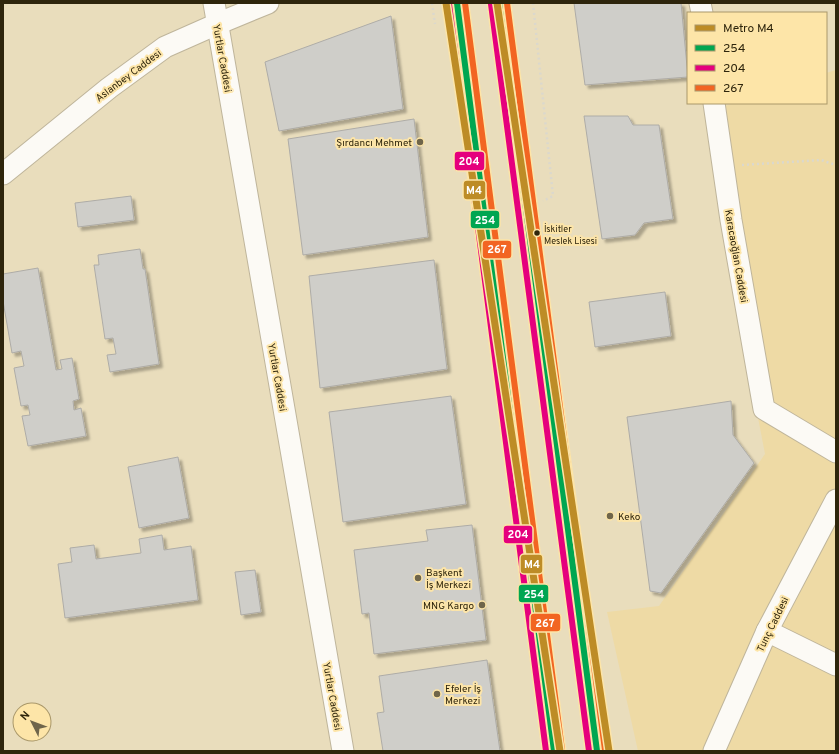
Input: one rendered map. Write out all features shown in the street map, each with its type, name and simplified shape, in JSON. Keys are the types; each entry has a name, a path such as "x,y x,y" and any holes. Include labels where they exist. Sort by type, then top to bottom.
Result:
{"main road":[{"path":"457,3 554,751"},
{"path":"498,3 597,751"}],"street":[{"name":"Yurtlar Caddesi","path":"214,3 343,751"},
{"name":"Aslanbey Caddesi","path":"3,174 109,88 165,47 268,3"},
{"name":"Karacaoğlan Caddesi","path":"714,104 731,220 764,409 836,452"},
{"name":"Tunç Caddesi","path":"714,751 767,631 836,500"},
{"path":"767,631 836,665"}],"path":[{"path":"432,3 435,24"},
{"path":"525,210 553,196 533,3"},
{"path":"723,167 821,160 836,166"}],"shaded area":[{"path":"836,70 836,751 638,751 607,612 659,606 765,454 722,230 704,113 731,104 827,104 827,73"}],"building":[{"path":"574,3 681,3 687,77 585,85"},
{"path":"391,16 403,109 279,131 265,62"},
{"path":"584,116 628,116 633,125 659,125 673,219 644,223 635,235 602,239"},
{"path":"414,119 428,237 303,255 288,139"},
{"path":"131,196 134,220 78,227 75,203"},
{"path":"140,249 143,269 145,269 159,364 110,372 107,355 116,354 113,338 105,339 94,265 99,265 98,255"},
{"path":"434,260 447,369 320,388 309,276"},
{"path":"38,268 56,370 62,369 60,360 72,358 79,399 73,401 74,410 81,408 86,436 28,446 22,416 30,415 28,405 21,406 14,368 24,366 21,351 12,353 3,301 3,274"},
{"path":"665,292 671,336 595,347 589,302"},
{"path":"451,396 466,504 343,522 329,412"},
{"path":"731,401 733,435 754,463 661,593 650,591 627,417"},
{"path":"178,457 189,518 139,528 128,467"},
{"name":"Başkent İş Merkezi","path":"472,525 486,640 374,654 369,613 362,614 354,550 428,541 426,530"},
{"path":"162,535 164,550 191,546 198,600 65,618 58,564 72,562 70,548 94,545 96,559 141,553 139,539"},
{"path":"255,570 261,612 241,615 235,572"},
{"name":"Efeler İş Merkezi","path":"487,660 500,751 383,751 377,713 384,712 379,676"}],"metro line":[{"name":"M4","path":"446,3 560,751"},
{"name":"M4","path":"497,3 609,751"}],"transit line":[{"name":"254","path":"457,3 554,751"},
{"name":"267","path":"465,3 562,750"},
{"name":"254","path":"499,3 597,751"},
{"name":"267","path":"507,3 605,750"},
{"name":"204","path":"449,4 546,751"},
{"name":"204","path":"491,4 589,751"}],"place":[{"name":"Şırdancı Mehmet","path":"420,142"},
{"name":"İskitler Meslek Lisesi","path":"537,233"},
{"name":"Keko","path":"610,516"},
{"name":"Başkent İş Merkezi","path":"418,578"},
{"name":"MNG Kargo","path":"482,605"},
{"name":"Efeler İş Merkezi","path":"437,694"}]}
